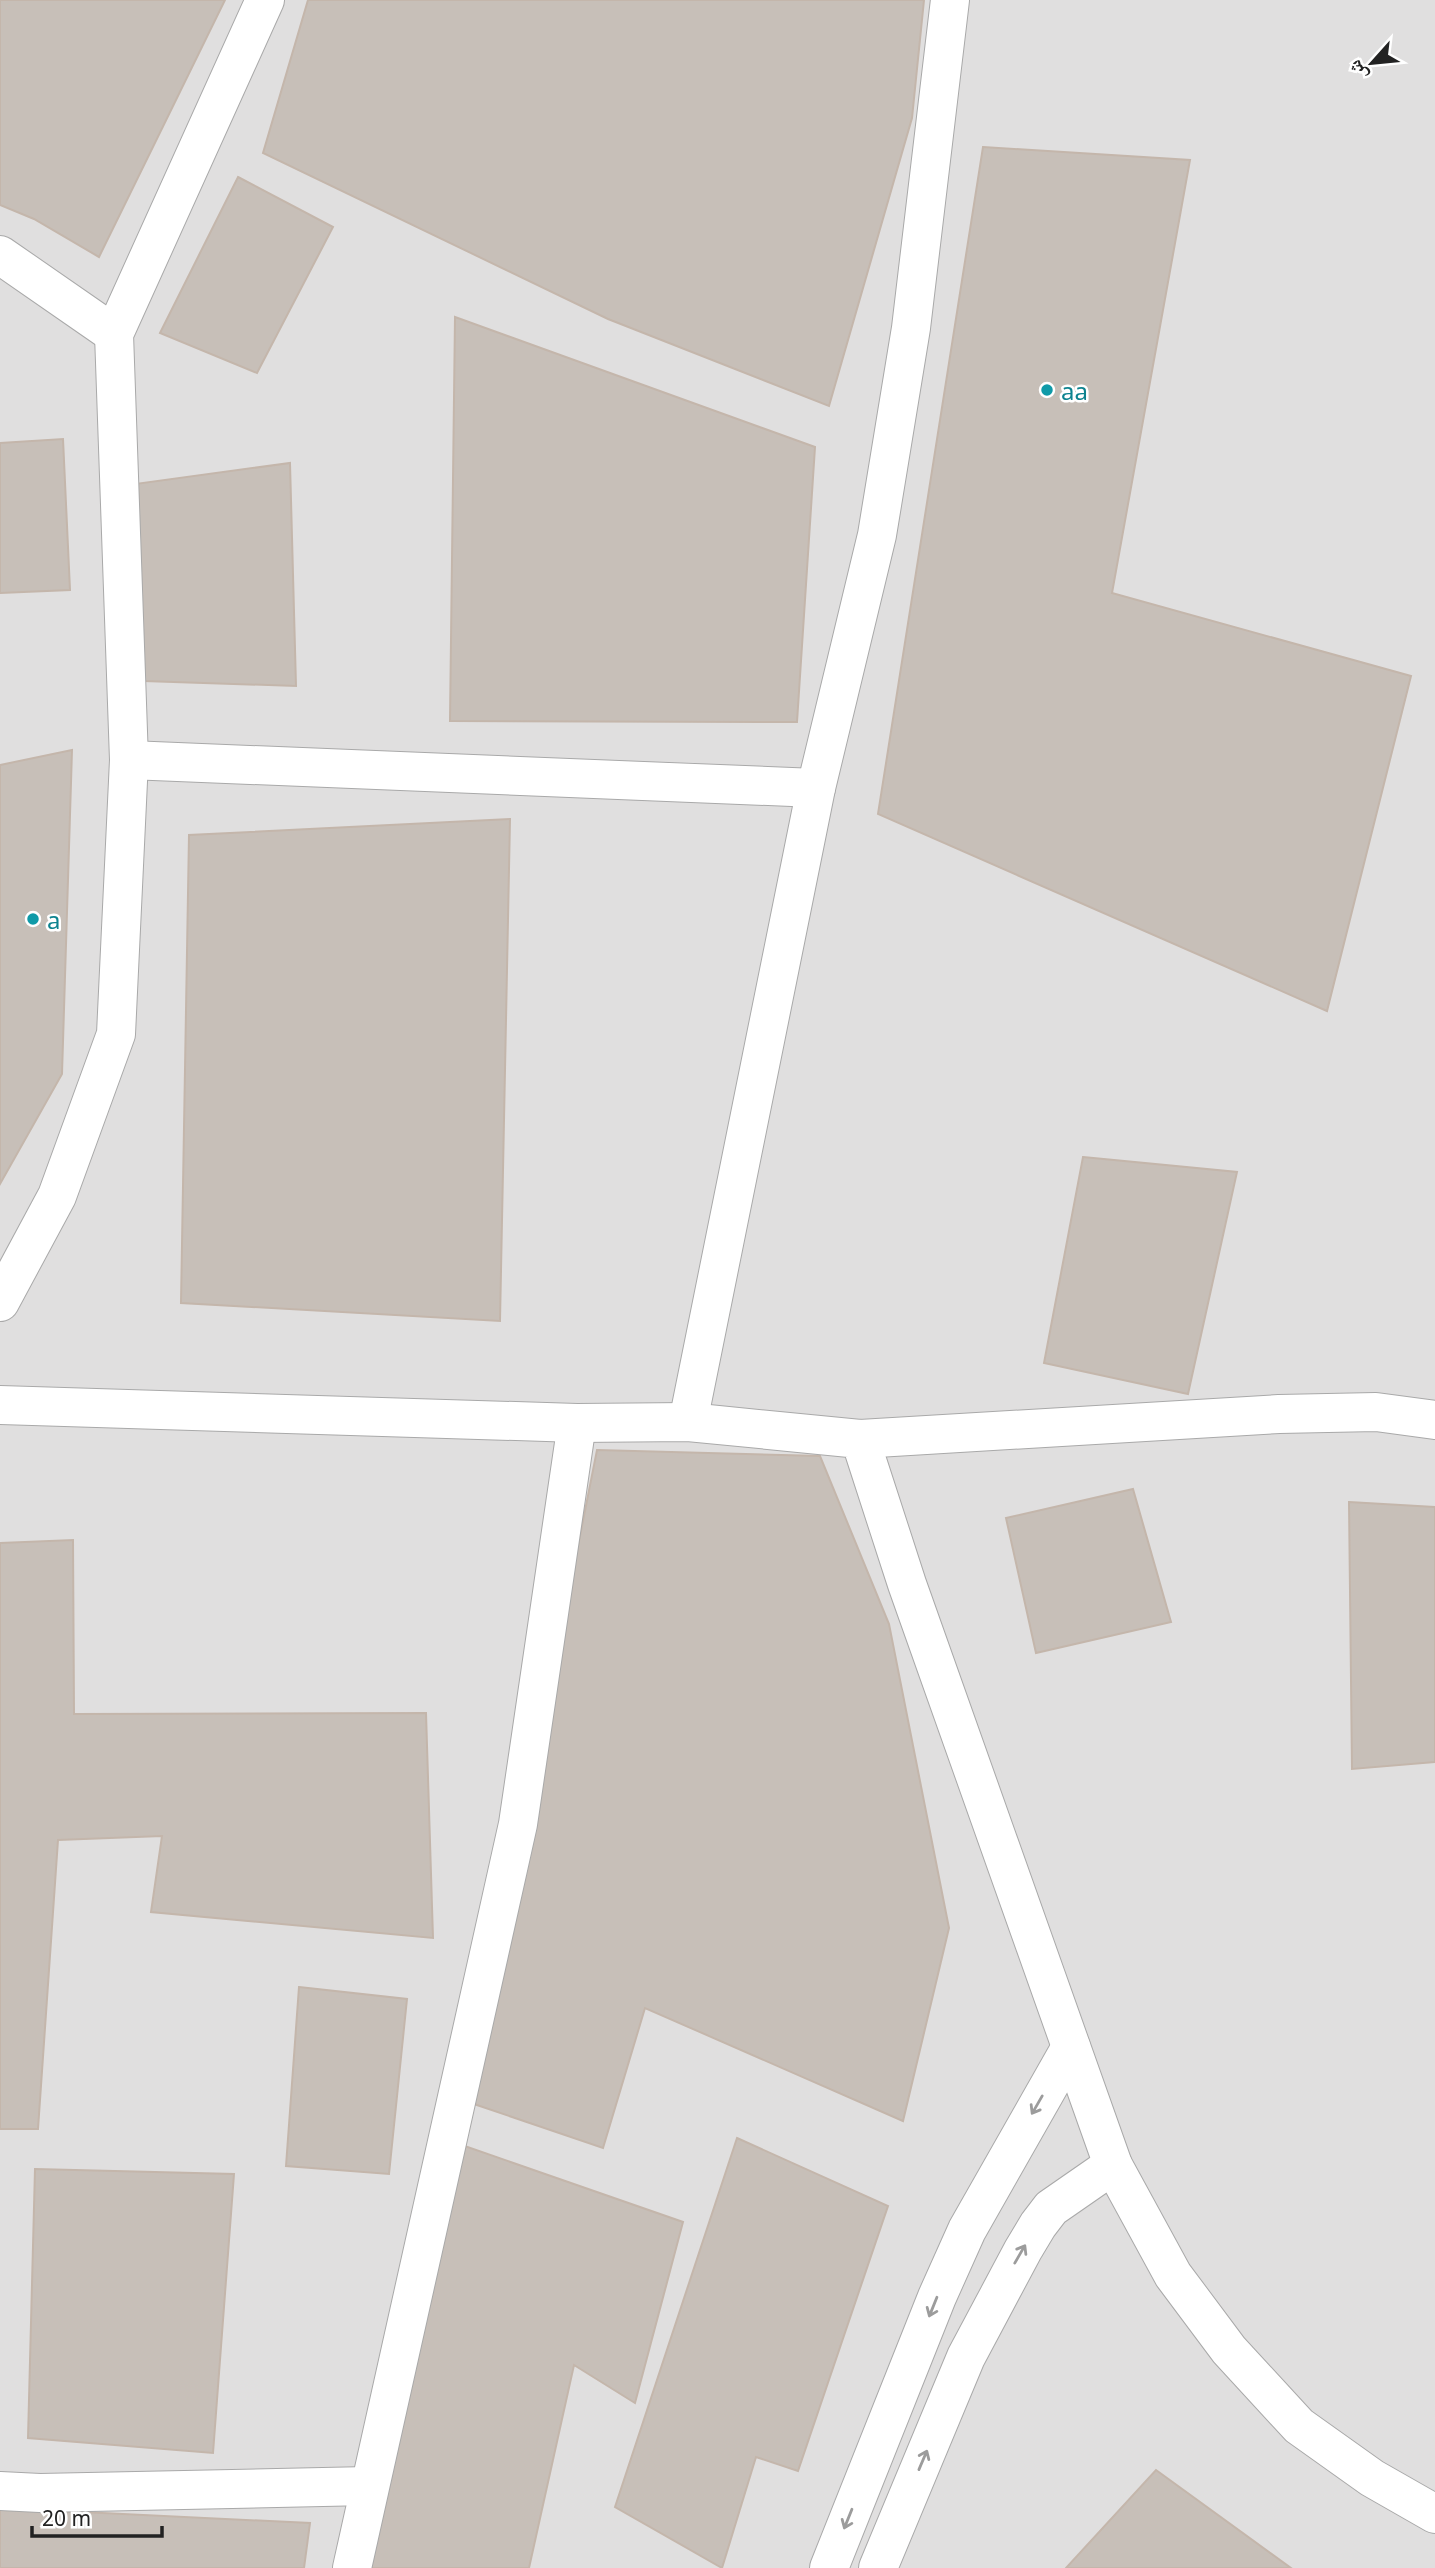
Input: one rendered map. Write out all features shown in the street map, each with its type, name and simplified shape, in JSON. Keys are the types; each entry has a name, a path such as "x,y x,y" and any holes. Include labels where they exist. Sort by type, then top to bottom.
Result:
{"street":[{"path":"0,1302 57,1196 116,1034 129,760 114,334 265,0"},
{"path":"688,1422 816,788 880,523 911,328 950,0"},
{"path":"0,255 114,334"},
{"path":"129,760 816,788"},
{"path":"0,1405 577,1423 688,1422 860,1439 1279,1414 1376,1412 1435,1420"},
{"path":"352,2568 518,1824 577,1423"},
{"path":"860,1439 906,1584 1113,2165 1173,2275 1229,2350 1299,2426 1372,2478 1435,2514"},
{"path":"829,2568 937,2297 967,2230 1071,2047"},
{"path":"878,2568 966,2357 1023,2250 1051,2208 1113,2165"},
{"path":"0,2491 54,2493 369,2486"}],"shaded area":[{"path":"0,0 1435,0 1435,2568 0,2568"}],"building":[{"path":"0,0 225,0 99,257 34,219 0,205"},
{"path":"308,0 924,0 912,118 829,406 608,319 263,153"},
{"name":"aa","path":"983,147 1190,160 1112,593 1411,676 1327,1011 878,814"},
{"path":"238,177 333,227 257,373 160,333"},
{"path":"455,317 815,447 797,722 450,721"},
{"path":"63,439 70,590 0,593 0,443"},
{"path":"290,463 296,686 144,681 135,484"},
{"name":"a","path":"72,750 62,1074 0,1184 0,765"},
{"path":"510,819 500,1321 181,1303 189,835"},
{"path":"1083,1157 1237,1172 1188,1394 1044,1363"},
{"path":"597,1450 820,1456 889,1624 949,1928 903,2121 645,2008 603,2148 468,2102"},
{"path":"1133,1489 1171,1622 1036,1653 1006,1518"},
{"path":"1349,1502 1435,1507 1435,1762 1352,1769"},
{"path":"73,1540 74,1714 426,1713 433,1938 151,1912 162,1836 58,1840 38,2129 0,2129 0,1543"},
{"path":"299,1987 407,1999 389,2174 286,2166"},
{"path":"737,2138 888,2206 798,2471 756,2457 722,2568 615,2507"},
{"path":"456,2143 683,2222 635,2403 574,2365 529,2568 367,2568"},
{"path":"35,2169 234,2174 213,2453 28,2438"},
{"path":"1156,2470 1291,2568 1066,2568"},
{"path":"0,2508 310,2523 304,2568 0,2568"}],"place":[{"name":"aa","path":"1047,390"},
{"name":"a","path":"33,919"}]}
